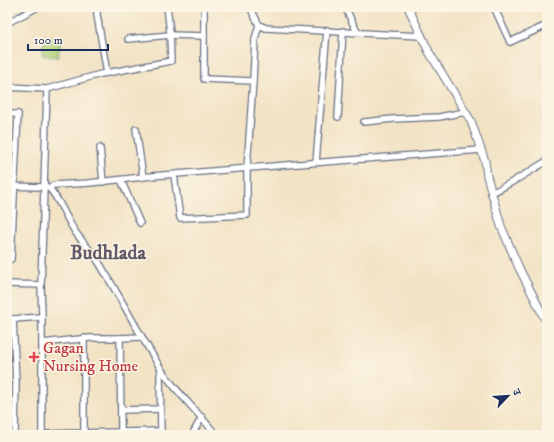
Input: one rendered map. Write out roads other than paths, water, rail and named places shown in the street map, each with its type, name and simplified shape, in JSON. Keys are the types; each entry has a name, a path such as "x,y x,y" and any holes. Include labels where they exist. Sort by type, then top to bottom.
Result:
{"street":[{"path":"7,23 38,7"},
{"path":"97,7 107,73"},
{"path":"7,87 47,88 107,73 171,61 167,7"},
{"path":"204,7 204,79 253,81"},
{"path":"250,7 259,25 266,28 420,36"},
{"path":"345,7 357,32"},
{"path":"408,7 420,36 471,121 481,150 500,226 519,268 547,323"},
{"path":"494,7 510,42 547,25"},
{"path":"174,175 180,218 246,216 247,168 255,39 259,25"},
{"path":"316,162 327,30"},
{"path":"338,117 343,31"},
{"path":"128,39 170,35 204,36"},
{"path":"47,88 46,187 41,285 42,435 121,432 161,433 161,370"},
{"path":"364,122 438,117 465,112"},
{"path":"7,114 18,114 11,259 7,259"},
{"path":"136,129 143,177"},
{"path":"100,148 103,182"},
{"path":"7,186 46,187 54,185 103,182 143,177 316,162 481,150"},
{"path":"492,193 514,182 547,160"},
{"path":"120,180 140,223"},
{"path":"46,187 64,210 74,229 98,261 161,370 216,435"},
{"path":"7,284 41,285"},
{"path":"15,435 16,383 10,319 42,317"},
{"path":"42,343 84,338 141,337"},
{"path":"84,338 84,434"},
{"path":"120,338 121,432"},
{"path":"121,410 161,409"},
{"path":"192,435 202,417"}],"place":[{"name":"Gagan Nursing Home","path":"34,357"}],"district":[{"name":"Budhlada","path":"108,253"}]}
